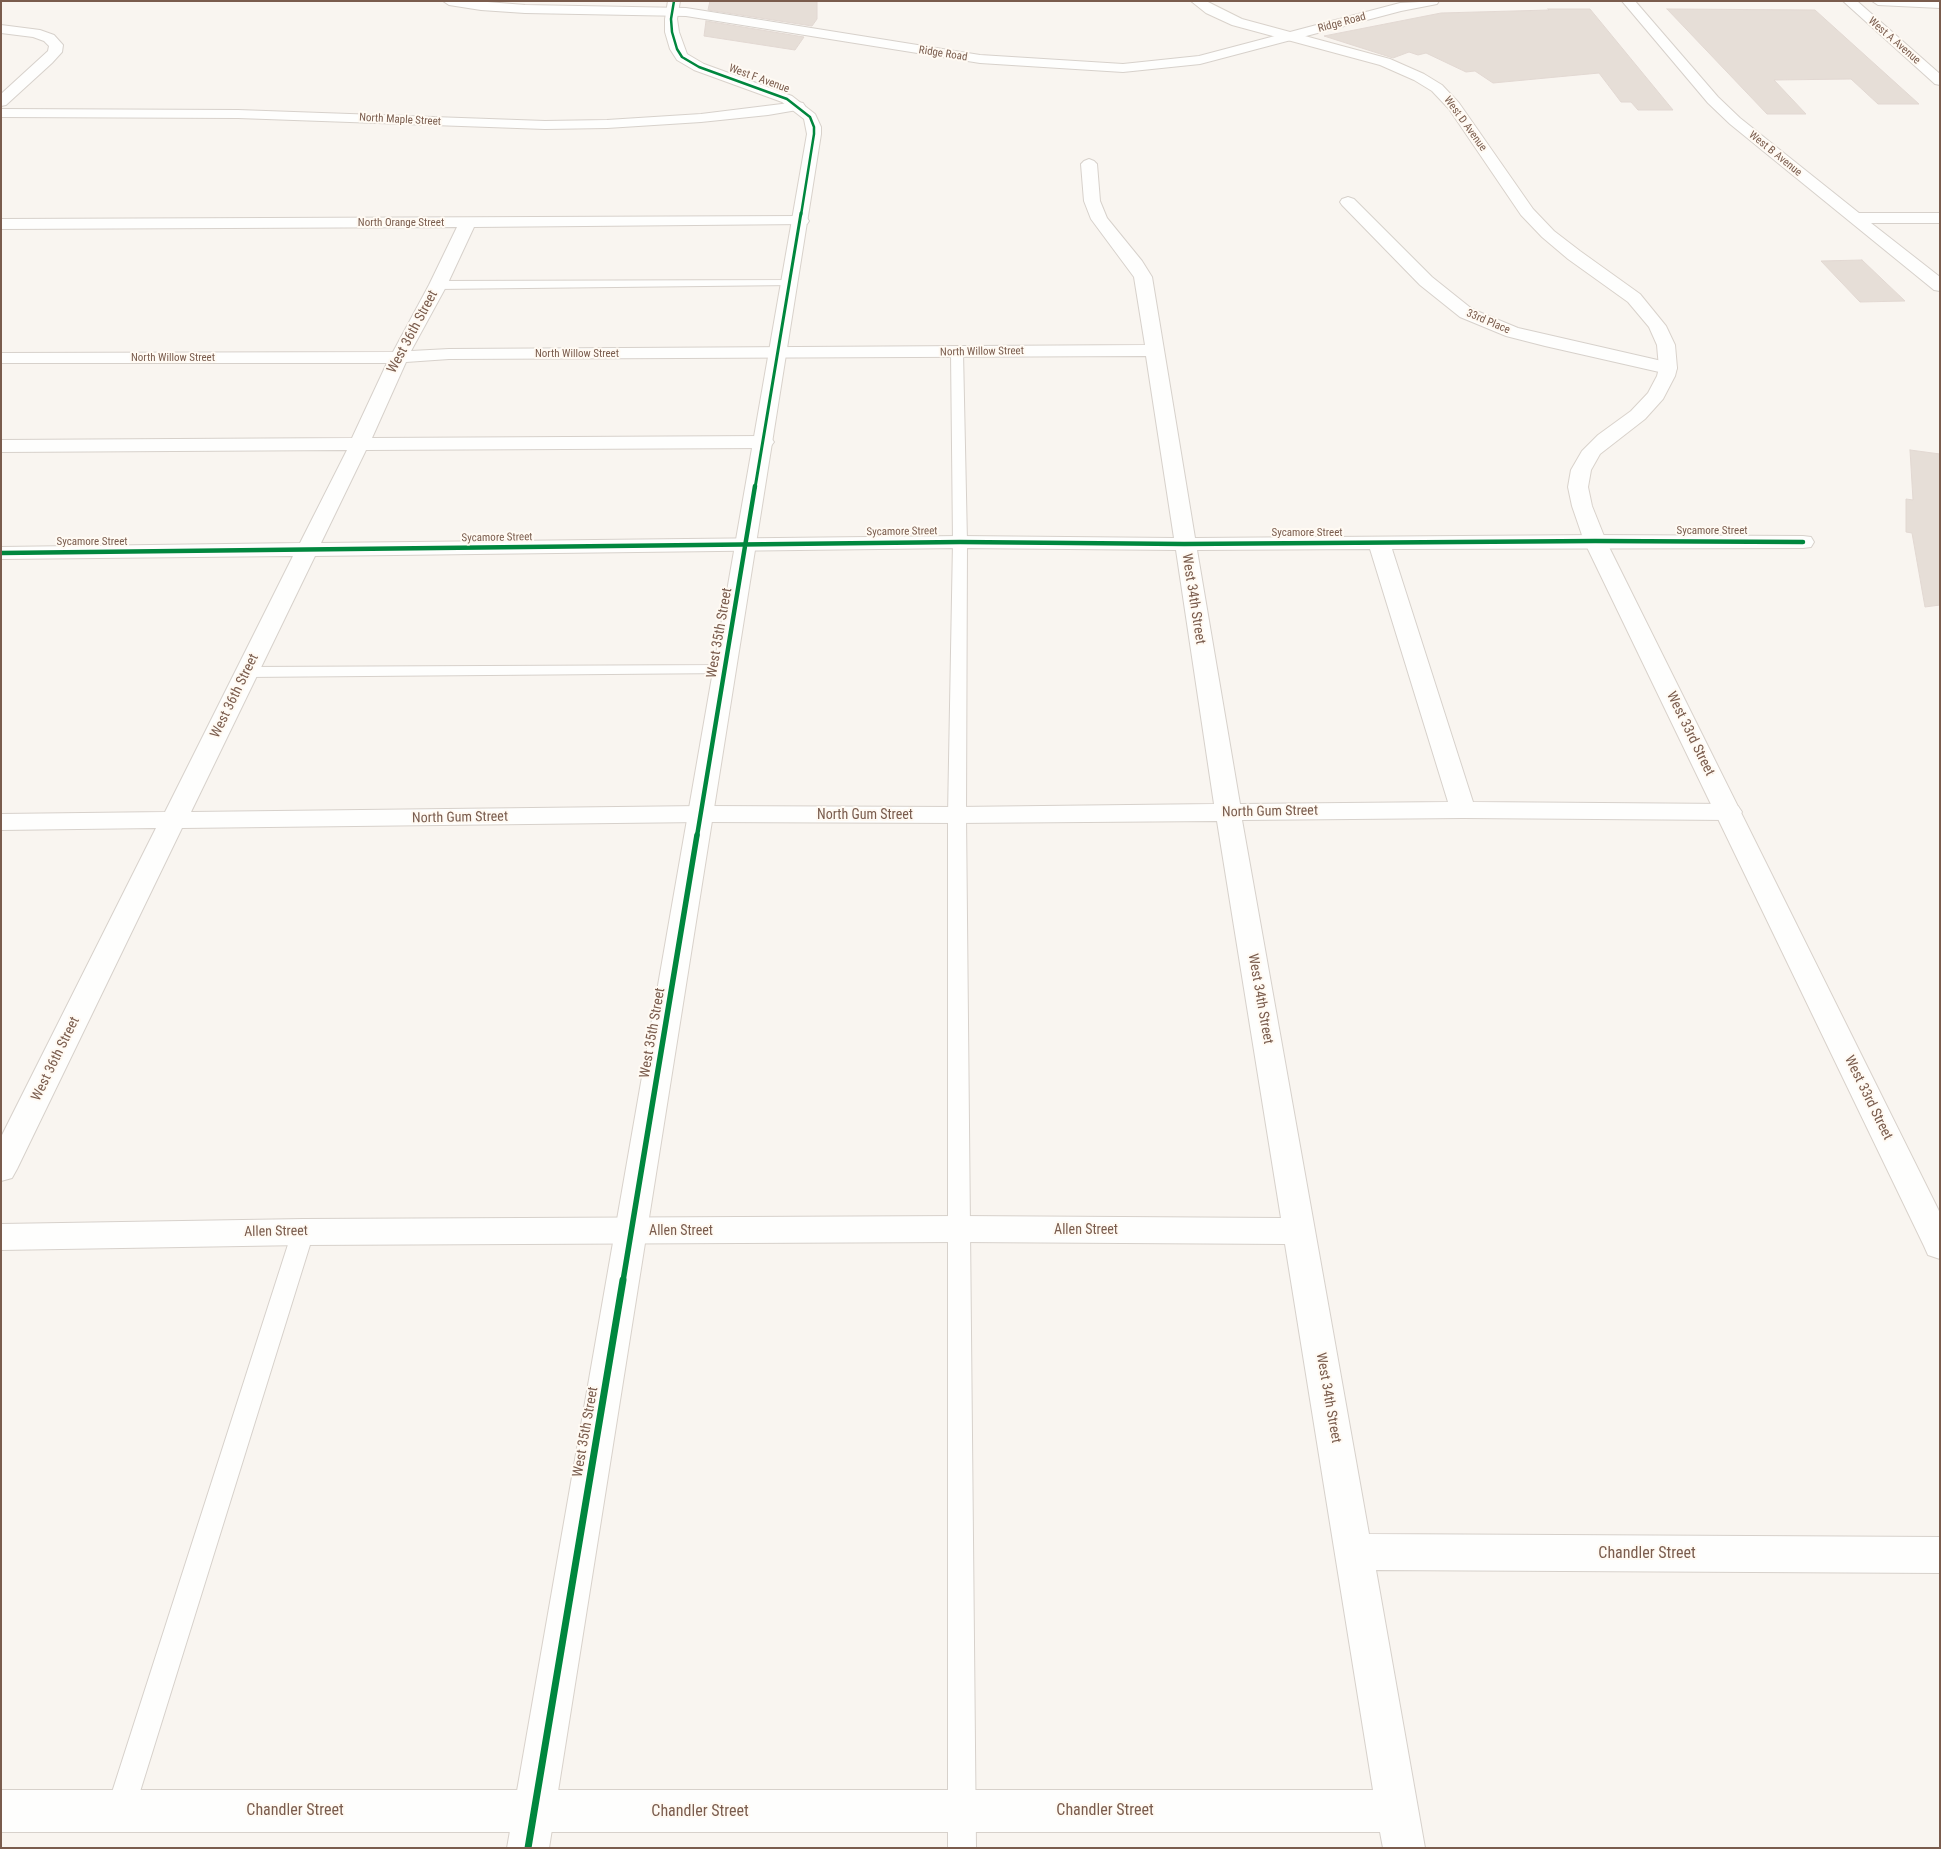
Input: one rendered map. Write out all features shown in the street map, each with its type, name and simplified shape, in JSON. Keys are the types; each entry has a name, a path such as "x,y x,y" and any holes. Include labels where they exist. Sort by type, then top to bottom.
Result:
{"street":[{"name":"Ridge Road","path":"448,1 482,6 526,9 673,6 698,14 980,59 1096,68 1178,64 1400,7 1433,1"},
{"name":"West D Avenue","path":"1197,1 1227,18 1289,37 1385,62 1419,77 1437,88 1454,106 1526,212 1548,234 1583,262"},
{"name":"West B Avenue","path":"1628,1 1713,100 1735,121 1940,286"},
{"name":"West A Avenue","path":"1849,1 1940,81"},
{"path":"1878,1 1940,4"},
{"name":"West F Avenue","path":"673,6 672,32 677,49 682,57 699,68 772,93 798,106 810,117 814,127 801,221"},
{"path":"1,29 35,32 49,38 56,45 55,52 1,102"},
{"name":"North Maple Street","path":"1,113 238,114 545,125 607,124 701,118 798,106"},
{"name":"West 34th Street","path":"1089,164 1092,201 1099,219 1136,265 1143,277 1228,812 1401,1829"},
{"name":"33rd Place","path":"1348,202 1426,281 1466,313 1512,332 1545,341 1668,368"},
{"path":"1855,218 1940,218"},
{"name":"North Orange Street","path":"1,224 801,221"},
{"name":"West 35th Street","path":"531,1830 801,221"},
{"name":"West 36th Street","path":"1,1169 359,444 399,357 438,285 468,222"},
{"name":"West 33rd Street","path":"1583,262 1634,298 1648,313 1666,345 1668,368 1656,395 1638,416 1604,439 1592,451 1581,470 1578,487 1582,506 1595,541 1940,1246"},
{"name":"North Willow Street","path":"1,358 399,357 449,354 778,354 1154,350"},
{"path":"1,446 764,442"},
{"name":"Sycamore Street","path":"1,553 960,542 1184,544 1595,541 1803,542"},
{"path":"1379,543 1463,810"},
{"name":"North Gum Street","path":"1,822 702,814 957,815 1463,810 1729,812"},
{"name":"Allen Street","path":"1,1237 303,1232 960,1228 1300,1231"},
{"name":"Chandler Street","path":"1354,1552 1940,1556"},
{"name":"Chandler Street","path":"1,1811 120,1811 531,1830 1401,1829"}],"lane":[{"path":"438,285 790,283"},
{"path":"957,352 960,542 957,815 962,1830"},
{"path":"247,672 725,670"},
{"path":"120,1811 303,1232"}],"building":[{"path":"710,1 817,1 817,19 812,26 708,10"},
{"path":"1590,9 1673,110 1638,110 1631,102 1621,102 1599,73 1493,83 1475,71 1466,72 1426,53 1418,55 1409,52 1393,58 1324,36 1441,13"},
{"path":"1667,9 1815,10 1919,104 1878,104 1851,79 1774,80 1806,114 1767,114"},
{"path":"706,21 804,37 795,50 704,36"},
{"path":"1862,260 1905,301 1860,302 1821,261"},
{"path":"1910,450 1940,454 1940,605 1925,607 1912,533 1906,532 1906,499 1913,500"}],"cycle path":[{"path":"528,1848 814,134 814,127 810,117 787,99 699,67 682,57 677,49 672,32 671,19 674,1"},
{"path":"1,553 960,542 1184,544 1595,541 1803,542"}]}
